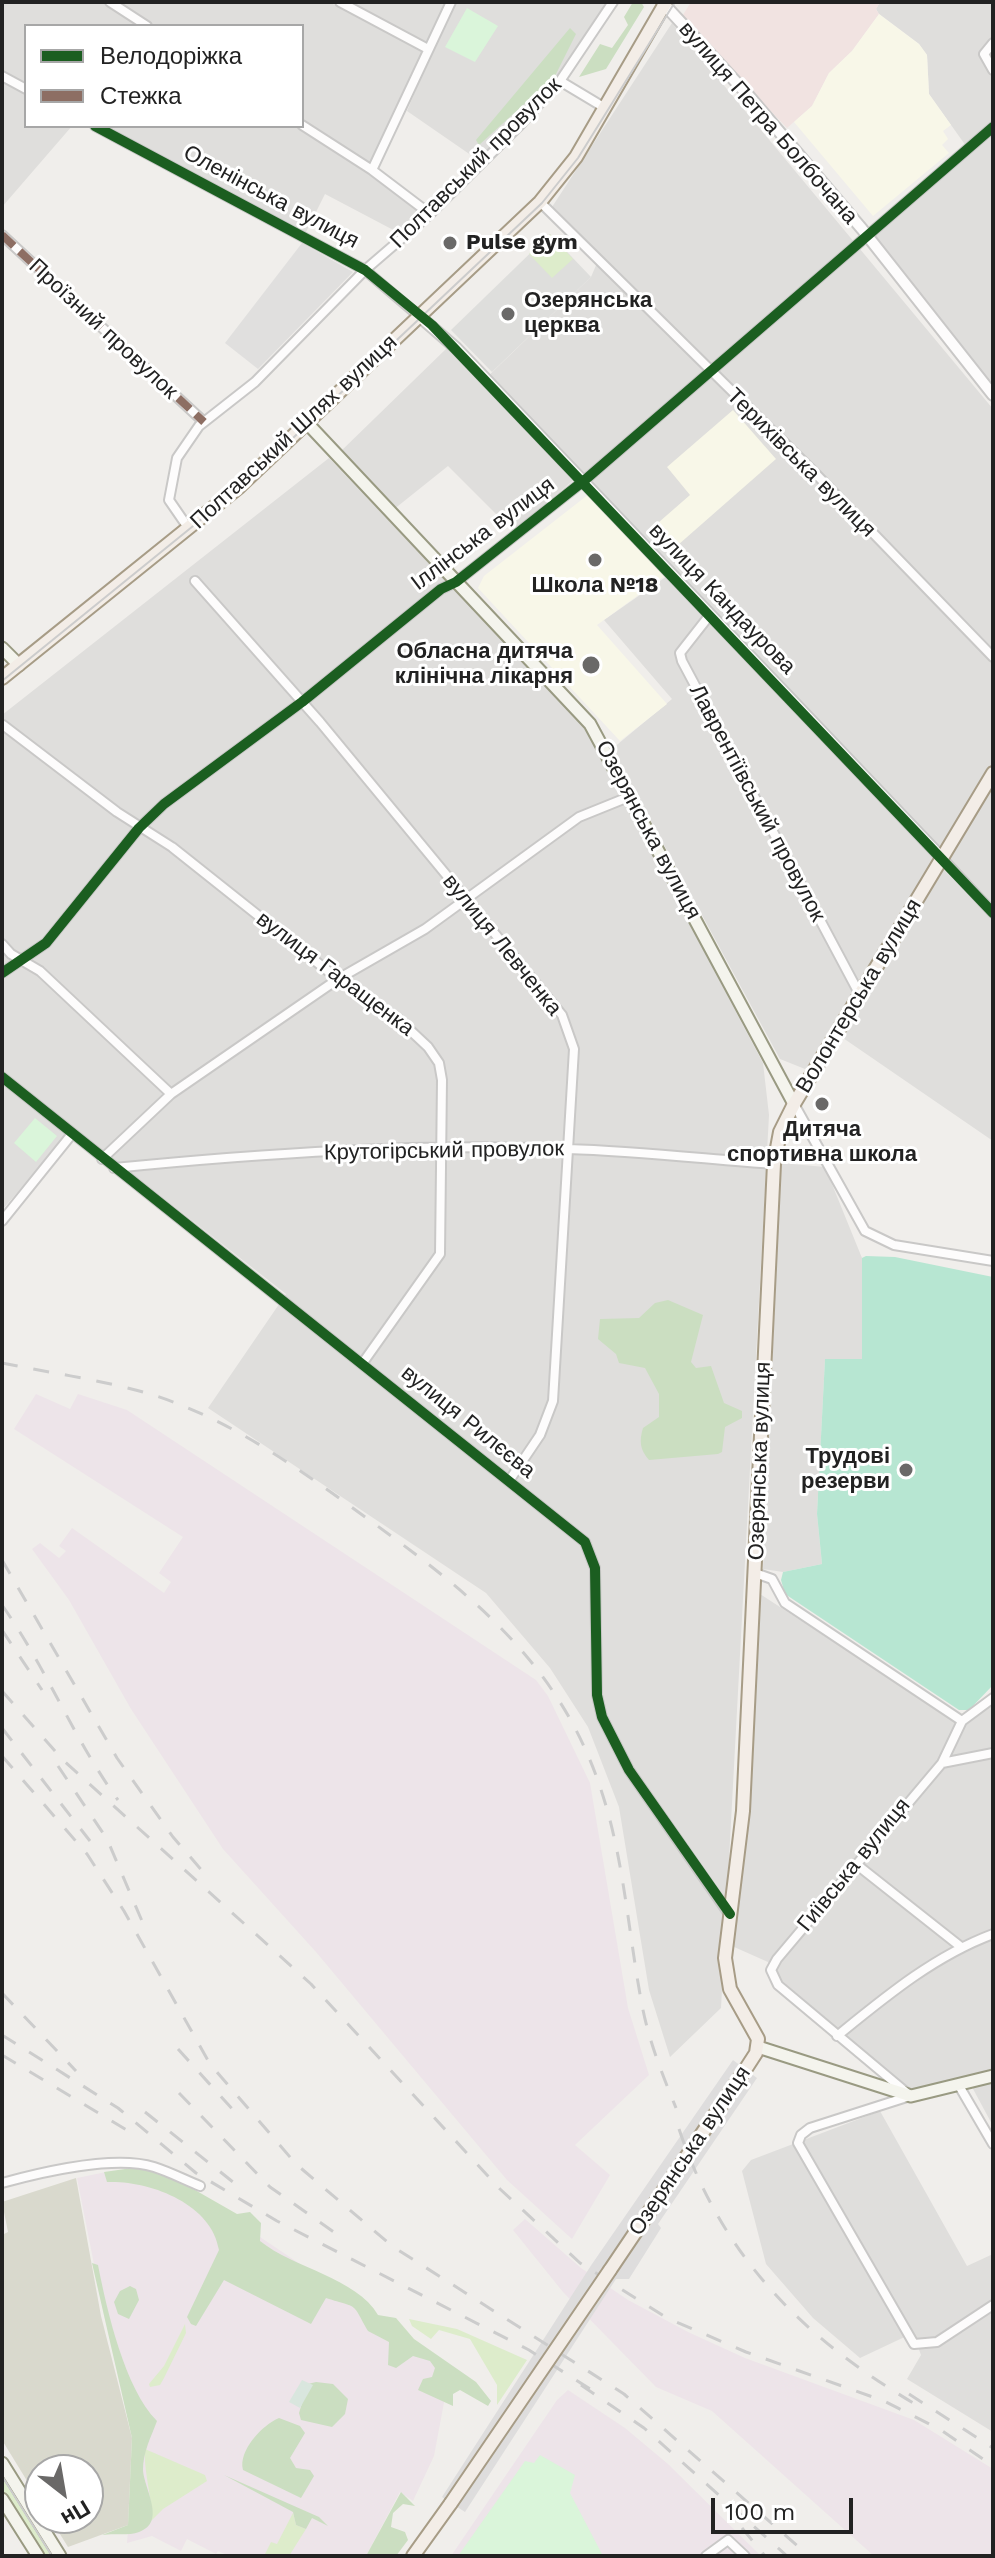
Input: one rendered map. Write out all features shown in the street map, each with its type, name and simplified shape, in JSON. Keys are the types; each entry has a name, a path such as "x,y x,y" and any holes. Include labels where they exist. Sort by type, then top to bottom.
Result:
{"main road":[{"name":"Полтавський Шлях вулиця","path":"2,678 189,529 308,424 540,202 576,157 665,3"},
{"name":"Озерянська вулиця","path":"308,424 590,724 794,1104 780,1132 774,1164 743,1811 726,1974 735,1999 756,2034 758,2047 415,2555"},
{"path":"2,648 19,665"},
{"name":"Волонтерська вулиця","path":"794,1104 993,773"},
{"path":"758,2047 911,2096 993,2076"},
{"path":"2,2463 60,2556"},
{"path":"2,2499 38,2556"}],"street":[{"path":"110,2 144,24"},
{"path":"340,2 428,49"},
{"path":"372,170 451,2"},
{"name":"Полтавський провулок","path":"189,529 171,508 170,487 183,445 204,422 255,382 365,270 430,214 560,81 613,2"},
{"name":"вулиця Петра Болбочана","path":"665,3 866,234 993,395"},
{"path":"993,43 984,54 993,70"},
{"path":"2,76 24,88"},
{"path":"560,81 605,108"},
{"path":"304,126 372,170 430,214"},
{"name":"Іллінська вулиця","path":"2,973 46,943 139,828 164,804 302,702 441,589 456,582 583,482 993,127"},
{"name":"Оленінська вулиця","path":"99,128 365,270 419,316"},
{"name":"Терихівська вулиця","path":"540,202 708,371 811,469 993,657"},
{"name":"Проїзний провулок","path":"2,235 204,422"},
{"name":"вулиця Кандаурова","path":"419,316 456,348 993,913"},
{"name":"вулиця Левченка","path":"195,581 302,702 562,1015 574,1049 553,1401 540,1435 509,1481"},
{"name":"Лаврентіївський провулок","path":"709,616 683,645 680,653 682,661 860,995"},
{"name":"вулиця Гаращенка","path":"3,725 139,828 172,847 338,979 396,1017 428,1047 439,1063 442,1080 440,1254 362,1364"},
{"path":"102,1159 171,1094 338,979 425,929 579,817 631,796"},
{"path":"2,944 20,960 40,971 171,1094"},
{"name":"вулиця Рилєєва","path":"2,1077 585,1542 592,1554 597,1695 602,1717 629,1770 730,1914"},
{"name":"Волонтерська вулиця","path":"794,1104 865,1231 894,1245 993,1261"},
{"path":"2,1221 72,1134"},
{"name":"Крутогірський провулок","path":"114,1168 243,1156 441,1147 569,1149 774,1164"},
{"path":"755,1573 772,1579 785,1603 962,1721 993,1698"},
{"name":"Гиївська вулиця","path":"837,2036 778,1985 771,1970 942,1763 962,1721"},
{"path":"942,1763 993,1753"},
{"path":"856,1864 961,1947"},
{"path":"911,2096 837,2036 889,1993 961,1947 993,1934"},
{"path":"958,2084 993,2144"},
{"path":"911,2096 810,2128 801,2135 798,2143 914,2344 937,2342 993,2305"},
{"path":"2,2183 32,2174 126,2163 153,2167 200,2186"},
{"path":"706,2556 728,2540 745,2556"}],"shaded area":[{"path":"2,2 329,2 423,51 369,173 422,213 399,233 325,194 306,232 110,128 304,128 304,24 24,24 24,128 70,128 2,207"},
{"path":"349,2 609,2 559,79 478,160 407,111 433,48"},
{"path":"691,2 880,2 876,9 879,14 852,51 829,73 812,106 787,128 681,18"},
{"path":"880,2 993,2 993,385 872,234 965,158 966,146 929,94 927,55 919,44 879,14 876,9"},
{"path":"879,14 919,44 927,55 929,94 951,125 943,131 948,139 942,145 949,153 873,216 794,122 812,106 829,73 852,51"},
{"path":"672,23 993,409 993,763 810,1071 780,1059 612,749 672,699 604,620 673,572 582,473 513,531 448,466 393,510 339,453 448,347 482,382 591,277 600,256 552,207"},
{"path":"550,234 591,277 492,372 451,330"},
{"path":"302,243 353,272 258,369 225,343"},
{"path":"733,410 776,459 670,552 651,529 690,495 667,467"},
{"path":"329,458 586,728 763,1063 769,1115 721,2008 670,2057 649,1990 619,1807 588,1727 550,1668 486,1593 208,1408 286,1294 74,1128 2,1210 2,715"},
{"path":"589,494 666,575 597,625 667,704 620,741 478,588 484,576"},
{"path":"993,787 993,1141 843,1038"},
{"path":"781,1163 825,1167 862,1258 863,1359 825,1360 817,1514 822,1564 783,1572 763,1569"},
{"path":"36,1394 70,1409 78,1394 127,1410 536,1680 548,1696 590,1783 628,2008 649,2075 575,2145 610,2175 572,2239 507,2180 316,1952 223,1849 131,1709 69,1600 32,1549 40,1543 59,1558 66,1551 59,1546 72,1528 164,1593 171,1582 159,1573 183,1537 14,1429"},
{"path":"760,1594 963,1726 993,1702 993,2071 912,2091 781,1980 768,1962 732,1946 751,1757"},
{"path":"993,2082 993,2126 972,2087"},
{"path":"880,2111 967,2266 993,2254 993,2432 907,2379 921,2355 913,2333 860,2358 813,2318 766,2264 742,2171 751,2160"},
{"path":"106,2172 174,2179 444,2361 445,2397 434,2456 413,2501 400,2492 366,2556 229,2556 218,2551 216,2554 187,2539 181,2551 152,2536 127,2543 135,2439 104,2315 77,2178"},
{"path":"76,2178 101,2316 132,2438 128,2525 104,2534 104,2454 24,2454 24,2476 2,2440 2,2235 8,2232 2,2202"},
{"path":"525,2219 581,2268 628,2300 745,2358 914,2420 993,2469 993,2556 874,2556 712,2411 656,2387 563,2292 513,2230"},
{"path":"302,2380 313,2385 300,2408 289,2402"},
{"path":"568,2390 625,2428 668,2464 761,2556 451,2556 557,2400"},
{"path":"60,2534 103,2534 68,2547"}],"green space":[{"path":"633,2 641,2 644,7 606,69 579,77 600,44 612,48 628,25 624,17"},
{"path":"467,8 498,26 475,62 445,47"},
{"path":"570,28 576,34 555,76 479,145 476,140"},
{"path":"550,234 573,259 552,278 529,254"},
{"path":"35,1118 57,1136 36,1162 14,1143"},
{"name":"Трудові резерви","path":"895,1257 993,1277 993,1685 969,1710 959,1710 785,1594 781,1580 783,1572 822,1564 817,1514 825,1359 862,1359 862,1258"},
{"path":"668,1300 703,1315 691,1362 696,1368 711,1366 724,1403 742,1411 742,1418 725,1427 722,1452 718,1454 649,1460 642,1449 641,1437 643,1428 659,1417 659,1394 645,1368 619,1363 616,1354 598,1339 600,1319 639,1318 655,1303"},
{"path":"132,2168 167,2174 237,2214 250,2212 261,2223 260,2241 289,2259 340,2282 368,2302 378,2315 396,2318 414,2339 476,2382 491,2401 488,2406 460,2390 453,2394 453,2406 418,2390 423,2379 432,2377 435,2368 430,2361 413,2356 396,2368 388,2365 389,2342 368,2331 353,2307 326,2298 311,2324 224,2280 196,2326 191,2324 187,2317 219,2250 214,2234 204,2219 176,2198 141,2185 107,2182 104,2172"},
{"path":"92,2263 98,2265 112,2326 127,2370 157,2421 143,2463 152,2504 152,2521 139,2532 131,2534 102,2535 128,2525 132,2438"},
{"path":"130,2286 136,2289 139,2300 129,2319 118,2314 114,2302 120,2291"},
{"path":"409,2319 457,2329 527,2360 497,2405 497,2385 470,2339 439,2330 431,2339 412,2326"},
{"path":"185,2324 186,2333 164,2378 160,2385 150,2387 149,2384 164,2366"},
{"path":"308,2384 333,2384 348,2399 345,2414 332,2427 301,2420 299,2413"},
{"path":"279,2418 300,2426 305,2433 290,2458 296,2468 310,2470 314,2476 301,2498 243,2470 242,2463 248,2447 266,2426"},
{"path":"145,2449 205,2475 207,2481 163,2509 151,2521 152,2515"},
{"path":"540,2455 575,2475 570,2493 603,2556 458,2556 525,2461 534,2463"},
{"path":"2,2472 24,2507 24,2525 2,2490"},
{"path":"224,2475 319,2517 328,2526 312,2518 306,2529 296,2525 293,2512"},
{"path":"401,2492 415,2506 403,2504 393,2513 391,2527 405,2532 408,2540 396,2556 366,2556"},
{"path":"293,2513 296,2525 306,2529 289,2556 264,2556 271,2542 277,2544"},
{"path":"29,2534 41,2534 55,2556 43,2556"}],"pier":[{"path":"733,2060 757,2078 658,2224 661,2228 629,2279 616,2279 465,2512 442,2497 592,2264"}],"tram line":[{"path":"2,681 240,488 542,203 578,158 675,2"},
{"path":"2,2476 52,2556"}],"railway":[{"path":"2,1363 150,1394 204,1415 254,1442 303,1473 431,1566 468,1597 534,1665 561,1704 584,1747 603,1796 617,1849 646,2023 676,2108"},
{"path":"2,1560 117,1758 173,1837 211,1881"},
{"path":"2,1605 118,1800"},
{"path":"2,1630 42,1690"},
{"path":"2,1691 64,1761 311,1984 500,2189 580,2263 667,2318 746,2352 884,2401 941,2430 993,2466"},
{"path":"2,1728 90,1841"},
{"path":"2,1756 87,1854 124,1911 210,2064 296,2164 392,2246 624,2394 809,2556"},
{"path":"58,1766 107,1839 142,1921"},
{"path":"2,1993 76,2071"},
{"path":"2,2035 118,2108 196,2173 277,2221 529,2350 590,2389"},
{"path":"178,2049 234,2111"},
{"path":"2,2055 135,2135"},
{"path":"179,2093 270,2187 345,2240"},
{"path":"145,2112 233,2182"},
{"path":"679,2129 718,2217 771,2289 836,2351 915,2404"},
{"path":"581,2385 644,2428 787,2556"},
{"path":"909,2394 993,2448"},
{"path":"742,2528 765,2556"}],"marked path":[{"path":"2,235 204,422"}],"cycle path":[{"path":"2,973 46,943 139,828 164,804 302,702 441,589 456,582 586,479 993,127"},
{"path":"99,128 365,270 432,325 993,913"},
{"path":"2,1077 585,1542 595,1568 597,1695 602,1717 629,1770 730,1914"}],"place":[{"name":"Pulse gym","path":"450,243"},
{"name":"Озерянська церква","path":"508,314"},
{"name":"Школа №18","path":"595,560"},
{"name":"Обласна дитяча клінічна лікарня","path":"591,665"},
{"name":"Дитяча спортивна школа","path":"822,1104"},
{"name":"Трудові резерви","path":"906,1470"}]}
